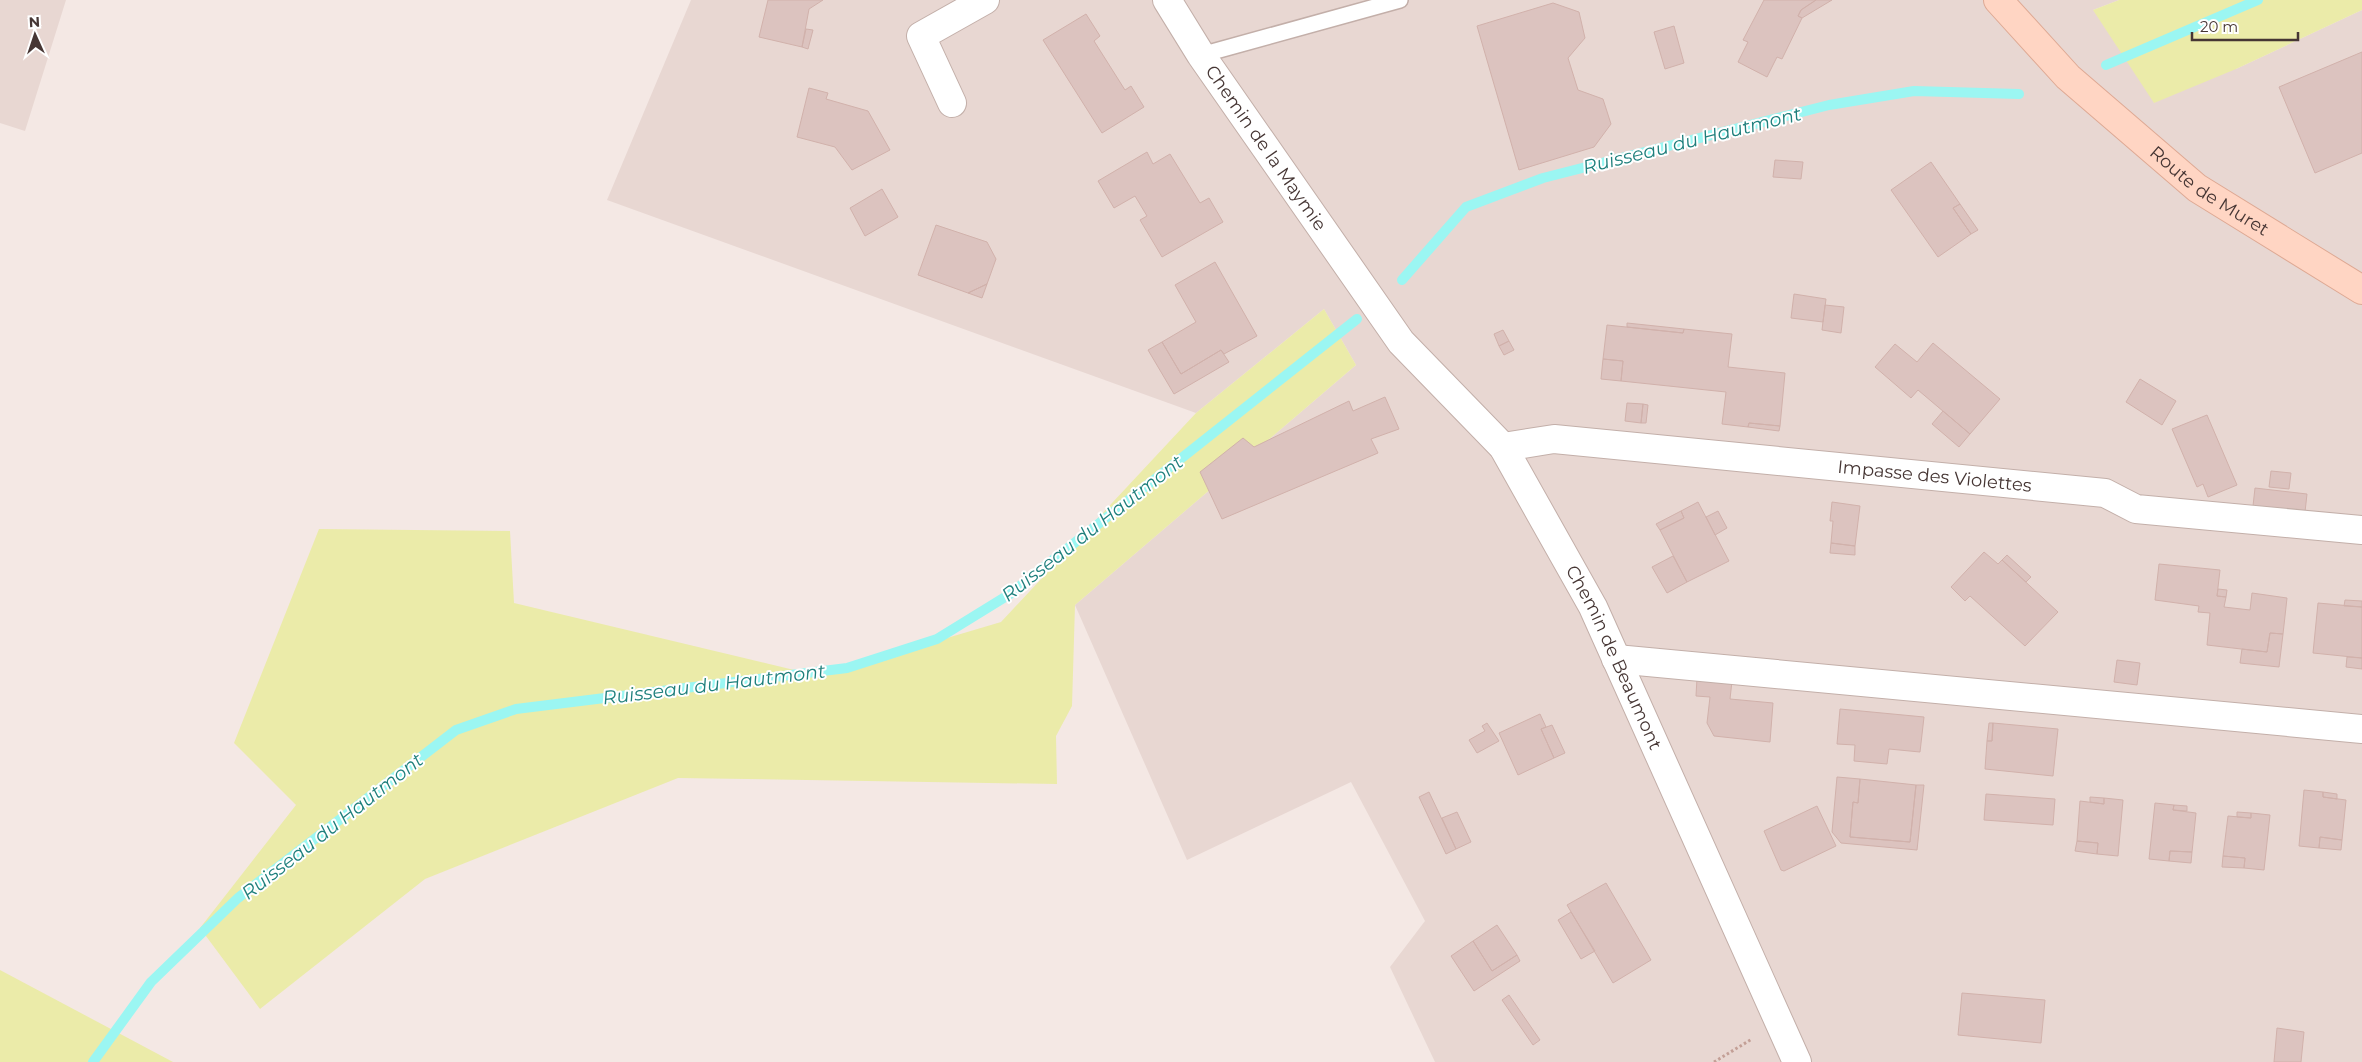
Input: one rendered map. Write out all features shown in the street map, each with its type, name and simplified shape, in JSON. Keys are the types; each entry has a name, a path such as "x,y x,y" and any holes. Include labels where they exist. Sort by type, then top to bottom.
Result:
{"main road":[{"name":"Route de Muret","path":"1998,0 2068,77 2197,188 2362,290"}],"street":[{"path":"952,103 921,36 985,0"},
{"name":"Chemin de la Maymie","path":"1167,0 1201,54 1366,292"},
{"name":"Chemin de Beaumont","path":"1366,292 1401,342 1502,448 1593,607 1797,1062"},
{"name":"Impasse des Violettes","path":"1502,448 1564,440 2105,493 2136,509 2362,530"},
{"path":"1616,658 2362,729"}],"lane":[{"path":"1201,54 1400,0"}],"path":[{"path":"1714,1062 1779,1023"}],"shaded area":[{"path":"0,0 66,0 25,131 0,123"},
{"path":"691,0 2119,0 2093,10 2236,69 2362,10 2362,1062 1435,1062 1390,967 1425,921 1351,782 1187,860 1075,605 1356,365 1324,309 1196,413 607,200"}],"green space":[{"path":"2119,0 2362,0 2362,10 2236,69 2154,103 2093,10"},
{"path":"1324,309 1356,365 1075,605 1072,706 1056,736 1057,784 678,778 425,879 260,1009 200,928 296,805 234,743 319,529 510,531 514,603 819,676 1001,622 1196,413"},
{"path":"0,970 173,1062 0,1062"}],"building":[{"path":"768,0 823,0 809,9 802,47 759,37"},
{"path":"1764,0 1816,0 1801,10 1798,16 1802,18 1782,59 1777,57 1767,77 1738,62 1748,42 1743,40"},
{"path":"1816,0 1832,0 1802,18 1798,16 1801,10"},
{"path":"1553,3 1579,12 1585,38 1568,58 1578,90 1603,99 1611,124 1594,147 1519,170 1477,26"},
{"path":"1086,14 1100,36 1094,41 1125,90 1131,86 1144,107 1102,133 1043,40"},
{"path":"1674,26 1684,63 1665,69 1654,32"},
{"path":"806,29 813,30 808,49 802,47"},
{"path":"2362,52 2362,153 2315,173 2279,87"},
{"path":"809,88 828,93 826,99 868,111 890,150 852,170 835,147 797,137"},
{"path":"1147,152 1153,164 1170,154 1200,203 1209,198 1223,222 1162,257 1140,220 1147,216 1135,196 1114,208 1098,181"},
{"path":"1775,160 1803,162 1801,179 1773,177"},
{"path":"1931,162 1960,204 1953,208 1971,234 1938,257 1891,190"},
{"path":"882,189 898,217 865,236 850,208"},
{"path":"1960,204 1978,230 1971,234 1953,208"},
{"path":"936,225 987,242 996,259 987,284 968,293 918,275"},
{"path":"1215,262 1257,336 1224,354 1221,350 1181,374 1162,342 1196,322 1175,285"},
{"path":"987,284 982,298 968,293"},
{"path":"1794,294 1826,299 1823,322 1791,318"},
{"path":"1825,305 1844,307 1841,333 1822,330"},
{"path":"1627,323 1684,329 1683,333 1627,327"},
{"path":"1607,325 1683,333 1684,329 1732,334 1728,367 1785,373 1780,426 1749,423 1748,427 1722,424 1726,392 1621,381 1623,361 1603,359"},
{"path":"1503,330 1509,341 1499,346 1494,334"},
{"path":"1509,341 1514,350 1504,355 1499,346"},
{"path":"1162,342 1181,374 1221,350 1229,362 1174,394 1148,350"},
{"path":"1933,343 2000,399 1970,434 1918,390 1911,398 1875,367 1895,344 1917,362"},
{"path":"1603,359 1623,361 1621,381 1601,379"},
{"path":"2140,379 2176,401 2162,425 2126,402"},
{"path":"1385,397 1399,429 1371,439 1378,453 1222,519 1200,472 1243,438 1254,447 1349,401 1353,411"},
{"path":"1627,403 1643,404 1641,423 1625,421"},
{"path":"1643,404 1648,405 1646,423 1641,423"},
{"path":"1943,411 1970,434 1959,447 1932,424"},
{"path":"2207,415 2237,485 2208,497 2203,484 2197,487 2172,429"},
{"path":"1749,423 1780,426 1779,431 1748,427"},
{"path":"2271,471 2291,473 2289,489 2269,487"},
{"path":"2255,488 2307,494 2305,512 2253,506"},
{"path":"1698,502 1729,561 1687,582 1660,530 1684,518 1681,511"},
{"path":"1832,502 1860,506 1855,546 1831,543 1833,521 1830,521"},
{"path":"1681,511 1684,518 1660,530 1656,524"},
{"path":"1718,511 1727,528 1715,535 1706,517"},
{"path":"1831,543 1855,546 1855,555 1830,553"},
{"path":"1984,552 1998,564 2002,560 2058,612 2025,646 1970,596 1965,601 1951,587"},
{"path":"2007,555 2031,577 2026,582 2002,560"},
{"path":"1673,556 1687,582 1667,593 1652,567"},
{"path":"2159,564 2220,570 2217,596 2226,597 2224,607 2250,610 2252,593 2287,598 2283,634 2270,633 2267,652 2207,645 2210,613 2198,612 2199,606 2155,600"},
{"path":"2218,589 2227,590 2226,597 2217,596"},
{"path":"2345,600 2362,601 2362,607 2344,606"},
{"path":"2318,603 2362,607 2362,658 2313,653"},
{"path":"2270,633 2283,634 2279,667 2240,663 2242,649 2267,652"},
{"path":"2347,657 2362,658 2362,669 2346,667"},
{"path":"2117,660 2140,663 2137,685 2114,682"},
{"path":"1697,678 1732,681 1730,699 1773,703 1770,742 1714,736 1707,723 1710,697 1696,696"},
{"path":"1840,709 1924,717 1920,752 1889,749 1887,764 1854,761 1855,745 1837,744"},
{"path":"1540,714 1546,727 1541,729 1554,758 1518,775 1499,733"},
{"path":"1487,723 1499,741 1477,753 1469,740 1485,731 1482,726"},
{"path":"1989,723 1993,723 1992,741 1987,741"},
{"path":"1993,723 2058,729 2053,776 1985,769 1987,741 1992,741"},
{"path":"1552,725 1565,753 1554,758 1541,729"},
{"path":"1837,777 1860,779 1858,803 1853,802 1850,837 1910,842 1916,785 1924,785 1917,850 1841,843 1832,832"},
{"path":"1860,779 1916,785 1910,842 1850,837 1853,802 1858,803"},
{"path":"2304,790 2323,792 2323,797 2346,800 2342,840 2320,837 2319,848 2299,846"},
{"path":"1429,792 1456,849 1446,854 1419,797"},
{"path":"2323,792 2337,794 2337,799 2323,797"},
{"path":"1986,794 2055,799 2053,825 1984,820"},
{"path":"2090,797 2104,798 2104,804 2090,802"},
{"path":"2104,798 2123,800 2118,856 2097,854 2098,843 2077,841 2080,801 2104,804"},
{"path":"2155,803 2174,805 2173,810 2196,813 2192,852 2170,851 2169,861 2149,859"},
{"path":"2174,805 2187,806 2187,811 2173,810"},
{"path":"1817,806 1836,846 1784,871 1781,870 1764,831"},
{"path":"1457,812 1471,842 1456,849 1442,818"},
{"path":"2237,812 2251,813 2251,818 2237,817"},
{"path":"2251,813 2270,815 2264,870 2244,868 2245,858 2223,856 2228,816 2251,818"},
{"path":"2320,837 2342,840 2341,850 2319,848"},
{"path":"2077,841 2098,843 2097,854 2075,851"},
{"path":"2170,851 2192,852 2191,863 2169,861"},
{"path":"2223,856 2245,858 2244,868 2222,867"},
{"path":"1606,883 1651,960 1613,983 1567,905"},
{"path":"1571,912 1595,951 1581,959 1558,920"},
{"path":"1497,925 1517,955 1492,971 1473,941"},
{"path":"1473,941 1492,971 1517,955 1520,961 1474,991 1451,956"},
{"path":"1962,993 2045,1000 2041,1043 1958,1035"},
{"path":"1509,995 1540,1040 1533,1045 1502,1000"},
{"path":"2277,1028 2304,1032 2301,1062 2274,1062"}],"waterway":[{"name":"Ruisseau du Hautmont","path":"2106,65 2258,0"},
{"name":"Ruisseau du Hautmont","path":"1402,280 1466,207 1543,178 1829,105 1914,91 2019,94"},
{"name":"Ruisseau du Hautmont","path":"93,1062 151,982 238,898 456,730 516,709 847,668 937,639 1010,594 1357,319"}]}
